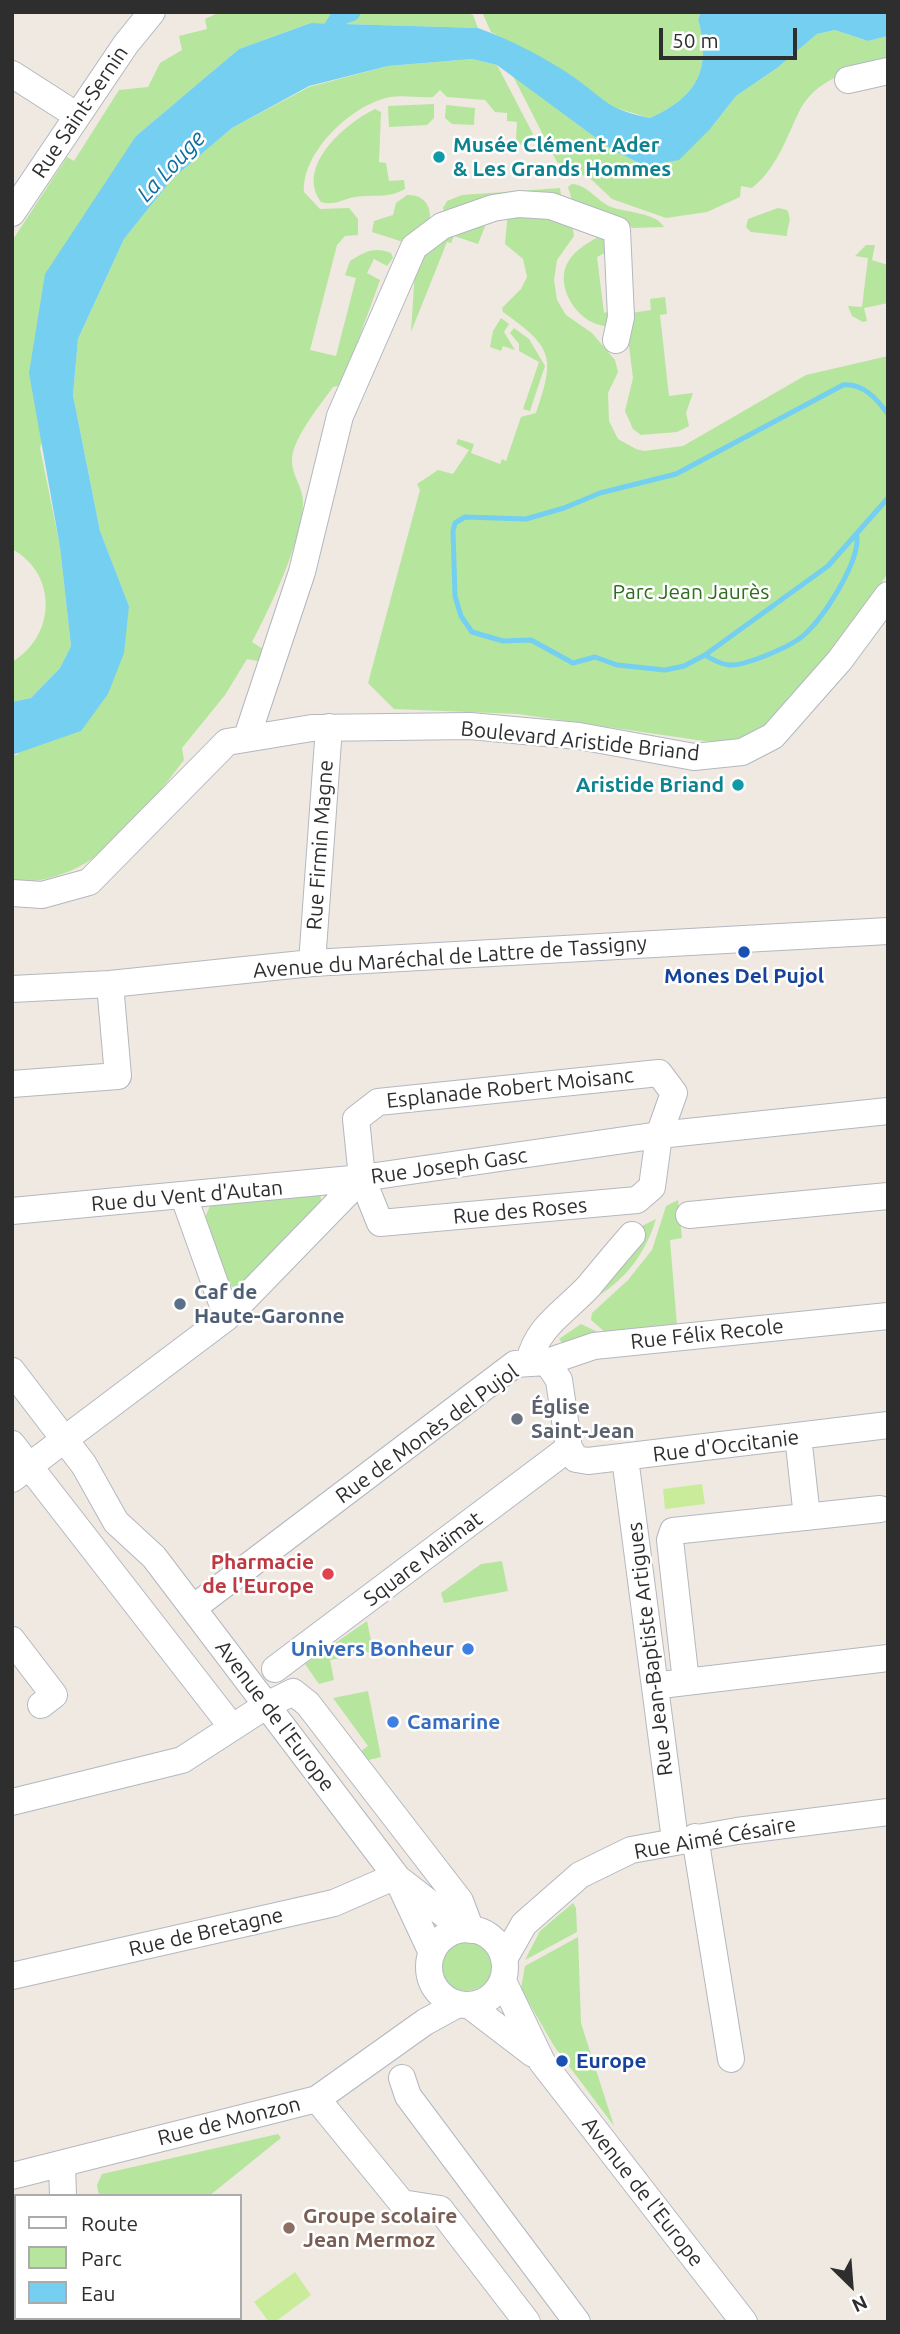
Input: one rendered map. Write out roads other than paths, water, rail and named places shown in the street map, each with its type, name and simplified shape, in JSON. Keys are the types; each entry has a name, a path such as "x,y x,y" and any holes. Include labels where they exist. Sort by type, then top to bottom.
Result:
{"street":[{"name":"Rue Saint-Sernin","path":"12,214 76,116 126,44 152,12"},
{"path":"848,80 888,71"},
{"path":"12,74 76,116"},
{"path":"247,737 302,572 340,416 414,247 442,226 493,208 519,204 551,206 617,230 621,317 616,340"},
{"name":"Boulevard Aristide Briand","path":"12,893 42,895 89,882 227,742 247,737 328,727 470,726 579,736 694,757 742,752 773,736 839,660 888,596"},
{"name":"Rue Firmin Magne","path":"312,963 328,727"},
{"name":"Avenue du Maréchal de Lattre de Tassigny","path":"12,989 110,984 312,963 888,931"},
{"path":"12,1084 118,1076 110,984"},
{"name":"Esplanade Robert Moisanc","path":"362,1178 356,1119 377,1102 659,1073 674,1093 659,1135"},
{"name":"Rue Joseph Gasc","path":"21,1472 228,1317 362,1178 659,1135 888,1111"},
{"name":"Rue des Roses","path":"362,1178 380,1223 638,1200 652,1187 659,1135"},
{"name":"Rue du Vent d'Autan","path":"12,1212 362,1178"},
{"path":"689,1215 888,1196"},
{"path":"184,1197 228,1317"},
{"name":"Rue de Monès del Pujol","path":"193,1608 515,1364 538,1362 533,1343 540,1332 587,1287 632,1235"},
{"name":"Rue Félix Recole","path":"538,1362 594,1346 888,1316"},
{"path":"538,1362 559,1380 569,1448"},
{"name":"Avenue de l'Europe","path":"12,1371 84,1465 117,1522 154,1557 396,1876 432,1953"},
{"name":"Rue d'Occitanie","path":"569,1448 576,1458 588,1461 888,1425"},
{"path":"798,1436 807,1517"},
{"path":"12,1444 21,1472 232,1727"},
{"name":"Square Maïmat","path":"275,1669 569,1448"},
{"name":"Rue Jean-Baptiste Artigues","path":"625,1458 635,1518 634,1540 653,1686 730,2059"},
{"path":"687,1682 670,1540 673,1531 880,1509"},
{"path":"12,1640 54,1695 41,1705"},
{"path":"653,1686 888,1658"},
{"path":"12,1801 182,1760 267,1705 293,1692 308,1704 460,1901 473,1931 500,1948 504,1970 490,1998 456,2001 429,1974 432,1953 445,1936 473,1931"},
{"name":"Rue Aimé Césaire","path":"504,1970 524,1924 580,1875 631,1850 685,1839 888,1812"},
{"name":"Avenue de l'Europe","path":"396,1876 473,1931"},
{"name":"Rue de Bretagne","path":"12,1976 334,1903 396,1876"},
{"name":"Rue Aimé Césaire","path":"473,1931 524,1924"},
{"name":"Avenue de l'Europe","path":"504,1970 508,1997 542,2062 744,2322"},
{"name":"Avenue de l'Europe","path":"456,2001 542,2062"},
{"name":"Rue de Monzon","path":"12,2176 317,2099 456,2001"},
{"path":"402,2078 408,2096 577,2322"},
{"path":"317,2099 402,2203 440,2209 527,2322"},
{"path":"62,2164 63,2194"}],"water":[{"name":"La Louge","path":"701,12 888,12 888,36 868,41 835,30 817,34 777,68 736,96 711,128 679,160 645,166 611,149 497,65 472,59 388,66 309,86 232,128 172,179 124,239 78,339 73,395 100,531 129,606 124,653 108,694 81,731 12,755 12,702 31,698 60,668 71,646 60,547 29,373 45,274 136,136 239,49 311,23 478,28 552,63 616,108 650,118 679,101 690,91 697,79 703,53 698,19"}],"waterway":[{"path":"322,47 341,15 351,12"},
{"path":"888,414 863,389 843,385 676,474 600,493 564,508 526,519 465,517 455,523 453,531 455,596 461,616 472,632 503,641 531,640 573,663 595,657 617,665 665,670 684,666 705,655 828,566 888,498"},
{"path":"705,655 723,664 737,664 768,654 804,635 839,589 852,561 857,537"}],"place":[{"name":"Musée Clément Ader & Les Grands Hommes","path":"439,157"},
{"name":"Aristide Briand","path":"738,785"},
{"name":"Mones Del Pujol","path":"744,952"},
{"name":"Caf de Haute-Garonne","path":"180,1304"},
{"name":"Église Saint-Jean","path":"517,1419"},
{"name":"Pharmacie de l'Europe","path":"328,1574"},
{"name":"Univers Bonheur","path":"468,1649"},
{"name":"Camarine","path":"393,1722"},
{"name":"Europe","path":"562,2061"},
{"name":"Groupe scolaire Jean Mermoz","path":"289,2228"}],"park label":[{"name":"Parc Jean Jaurès","path":"691,592"}]}
